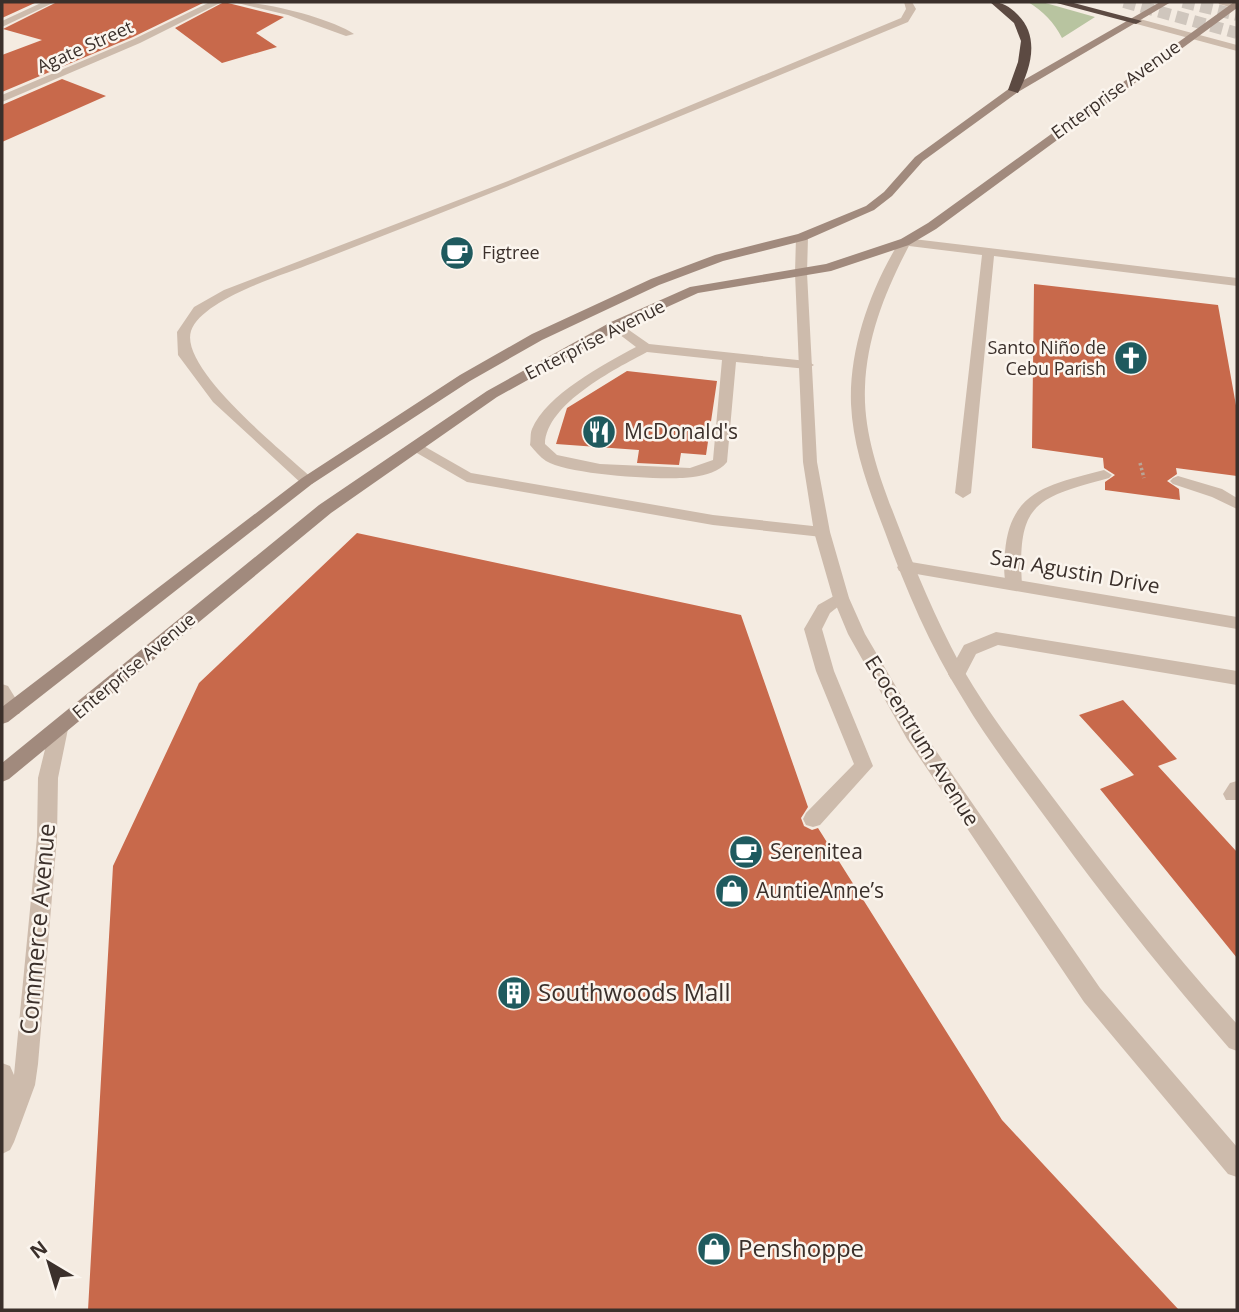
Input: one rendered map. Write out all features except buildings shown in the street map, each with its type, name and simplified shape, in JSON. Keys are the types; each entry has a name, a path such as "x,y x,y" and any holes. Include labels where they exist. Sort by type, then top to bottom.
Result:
{"highway":[{"path":"995,2 1011,12 1025,31 1028,53 1014,90"},
{"path":"1058,2 1136,21"}],"main road":[{"name":"Enterprise Avenue","path":"8,713 307,481 454,385 537,337 654,282 731,254 802,237 870,208 888,194 919,159 1014,90 1166,2"},
{"name":"Enterprise Avenue","path":"2,774 324,509 492,394 616,325 695,290 801,272 866,257 905,242 932,226 1190,36 1237,5"}],"street":[{"path":"2,24 50,2"},
{"name":"Agate Street","path":"2,99 137,41 217,2"},
{"path":"238,2 290,13 349,34"},
{"path":"307,481 218,398 185,355 184,332 199,310 229,293 276,273 512,183 905,19 911,9 908,2"},
{"path":"1222,2 1237,5"},
{"path":"1136,21 1237,48"},
{"name":"Ecocentrum Avenue","path":"802,237 801,272 810,462 822,532 841,598 857,634 914,734 1084,984 1237,1165"},
{"path":"1237,282 905,242 885,278 863,352 858,387 862,437 880,499 920,604 957,674 982,715 1081,850 1178,974 1237,1040"},
{"path":"963,493 988,252"},
{"path":"616,325 645,348 807,365"},
{"path":"645,348 614,364 569,395 549,413 537,433 537,445 549,457 573,465 690,473 706,470 720,462 729,358"},
{"path":"415,446 467,477 713,520 822,532"},
{"path":"1014,585 1011,554 1018,516 1030,502 1050,490 1104,475"},
{"path":"1178,481 1217,493 1237,504"},
{"name":"San Agustin Drive","path":"905,568 1237,623"},
{"path":"813,819 864,766 825,671 813,629 824,608 841,598"},
{"path":"957,674 970,650 996,638 1237,678"},
{"path":"2,691 8,713"},
{"name":"Commerce Avenue","path":"5,1135 23,1085 27,1064 47,837 48,778 59,729"},
{"name":"Commerce Avenue","path":"2,1074 5,1135"}],"path":[{"path":"1140,463 1144,479"}],"green space":[{"path":"1028,2 1042,2 1095,17 1062,38 1048,17"}],"tunnel":[{"path":"1124,2 1237,33"},
{"path":"1183,2 1237,15"}],"place":[{"name":"Figtree","path":"457,253"},
{"name":"Santo Niño de Cebu Parish","path":"1131,358"},
{"name":"McDonald's","path":"599,432"},
{"name":"Serenitea","path":"746,852"},
{"name":"AuntieAnne’s","path":"732,891"},
{"name":"Southwoods Mall","path":"514,993"},
{"name":"Penshoppe","path":"714,1249"}]}
